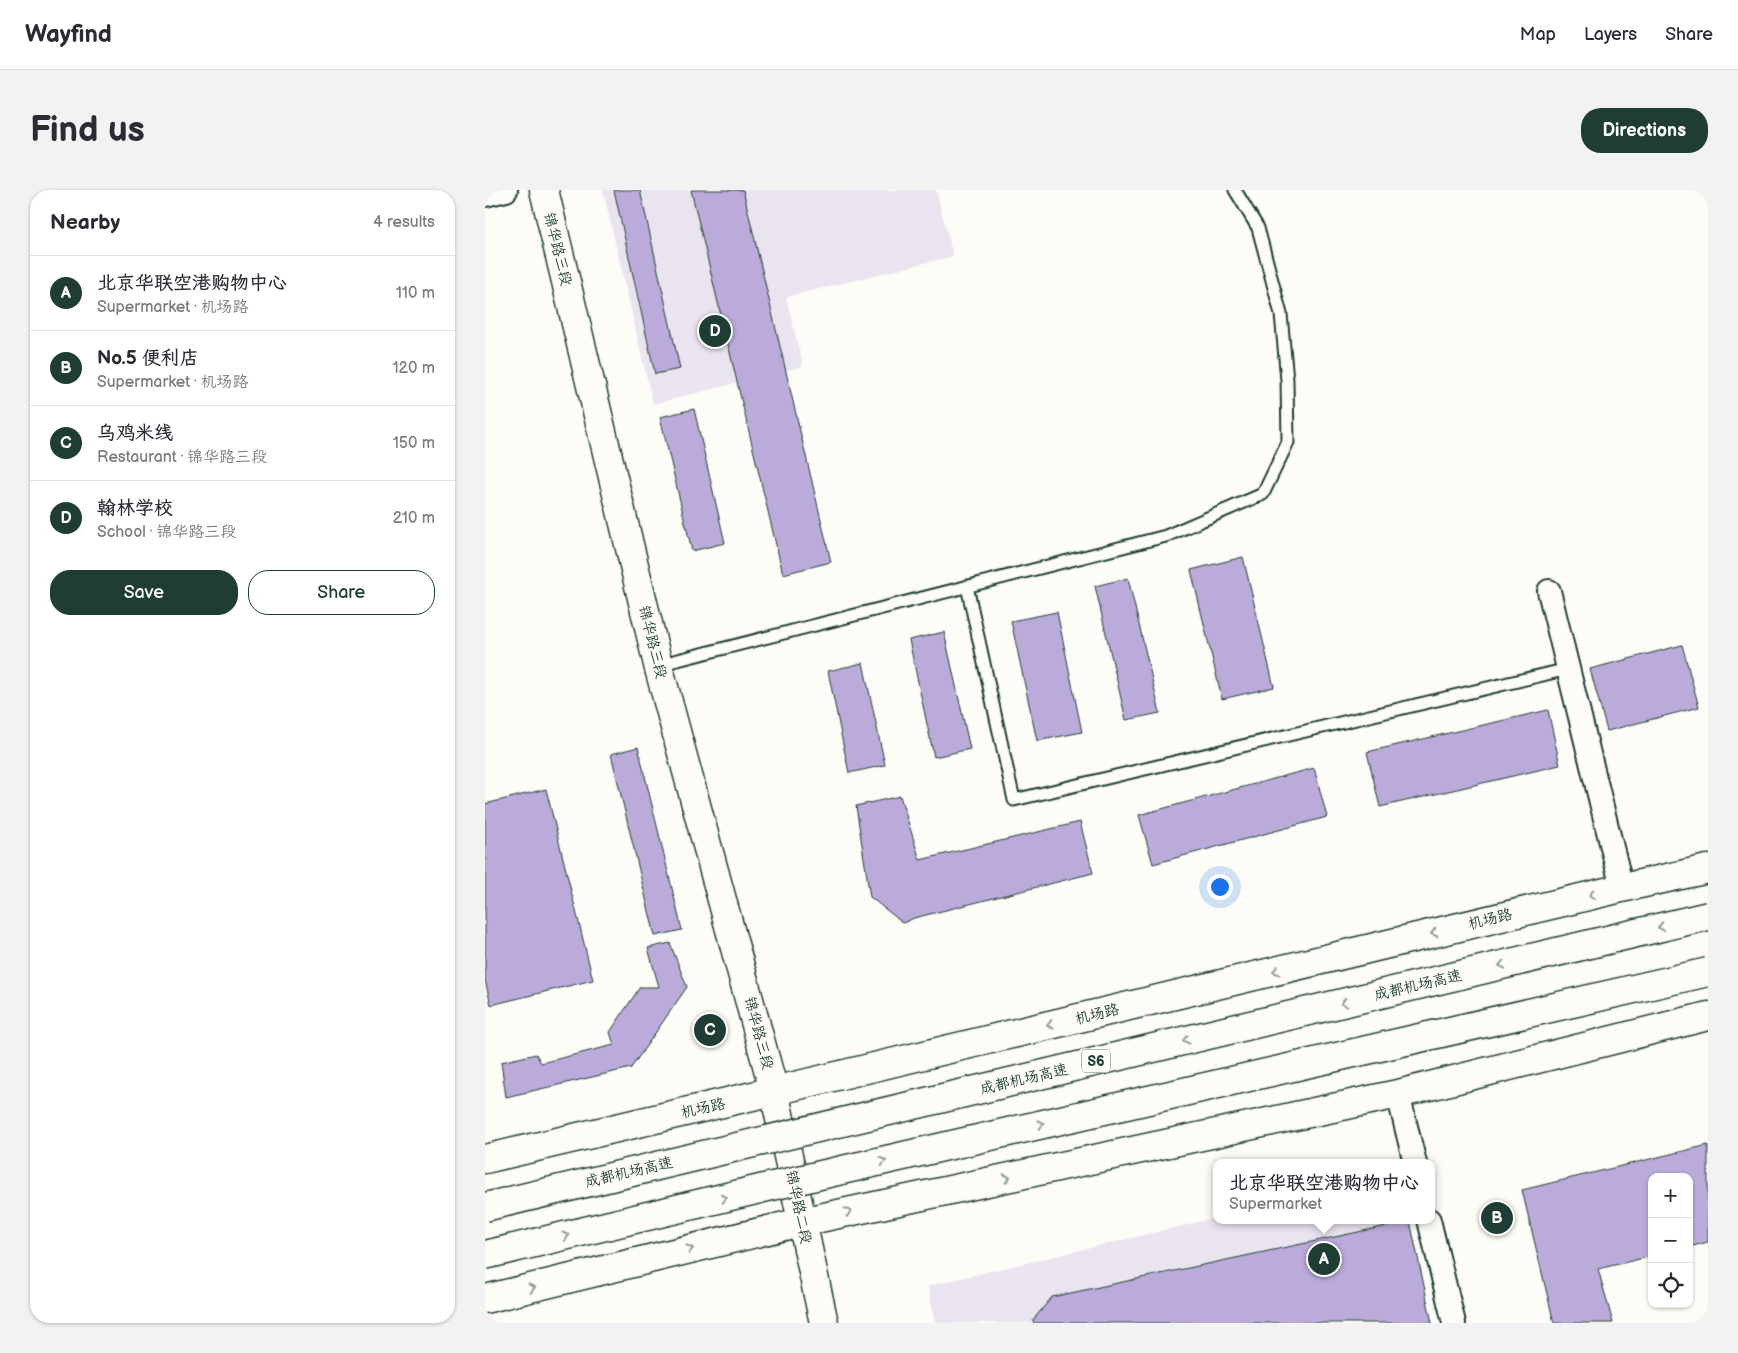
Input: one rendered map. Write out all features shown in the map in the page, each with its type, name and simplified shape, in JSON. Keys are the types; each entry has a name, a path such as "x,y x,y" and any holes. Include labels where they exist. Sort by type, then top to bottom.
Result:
{"main road":[{"name":"锦华路三段","path":"544,190 658,665 775,1091"},
{"name":"机场路","path":"485,1159 1708,868"},
{"name":"成都机场高速","path":"485,1207 1708,916"},
{"path":"485,1255 778,1185 1708,972"},
{"path":"485,1299 801,1222 1398,1094 1708,1016"},
{"name":"锦华路二段","path":"775,1091 801,1222 825,1323"}],"street":[{"path":"485,195 506,190"},
{"path":"1549,591 1621,888"},
{"path":"1398,1094 1414,1159"},
{"path":"1430,1224 1454,1323"}],"lane":[{"path":"658,665 1166,536 1263,494 1288,442 1287,380 1281,314 1258,228 1235,190"},
{"path":"967,586 1014,800 1568,669"}],"shaded area":[{"path":"603,190 936,190 953,256 786,297 803,366 653,404"},
{"path":"1213,1219 1213,1224 1409,1224 1431,1323 935,1323 928,1286"}],"building":[{"path":"614,190 640,190 680,369 655,374"},
{"path":"691,190 743,190 831,562 783,574"},
{"path":"694,409 725,543 692,551 660,417"},
{"path":"1243,557 1274,687 1222,699 1191,570"},
{"path":"1128,578 1160,713 1126,720 1095,586"},
{"path":"1057,612 1082,732 1037,741 1011,621"},
{"path":"944,632 970,749 934,757 909,640"},
{"path":"1682,645 1699,707 1607,731 1590,669"},
{"path":"863,663 885,765 849,773 828,671"},
{"path":"1548,710 1560,765 1380,807 1367,752"},
{"path":"638,747 682,930 655,936 611,754"},
{"path":"1314,768 1327,817 1153,864 1139,815"},
{"path":"546,789 593,980 491,1005 485,980 485,804"},
{"path":"900,796 920,860 1080,822 1093,873 914,918 903,923 870,897 856,806"},
{"path":"670,943 687,987 631,1068 506,1097 501,1062 536,1054 541,1063 614,1045 610,1032 640,987 659,987 648,948"},
{"path":"1708,1145 1708,1242 1693,1246 1693,1173 1648,1173 1648,1257 1598,1269 1613,1323 1554,1323 1522,1190"},
{"path":"1396,1224 1411,1224 1432,1323 1034,1323 1033,1320 1052,1297"}],"place":[{"name":"翰林学校","path":"715,331"},
{"name":"乌鸡米线","path":"710,1030"},
{"name":"No.5 便利店","path":"1497,1218"},
{"name":"北京华联空港购物中心","path":"1324,1259"}]}
